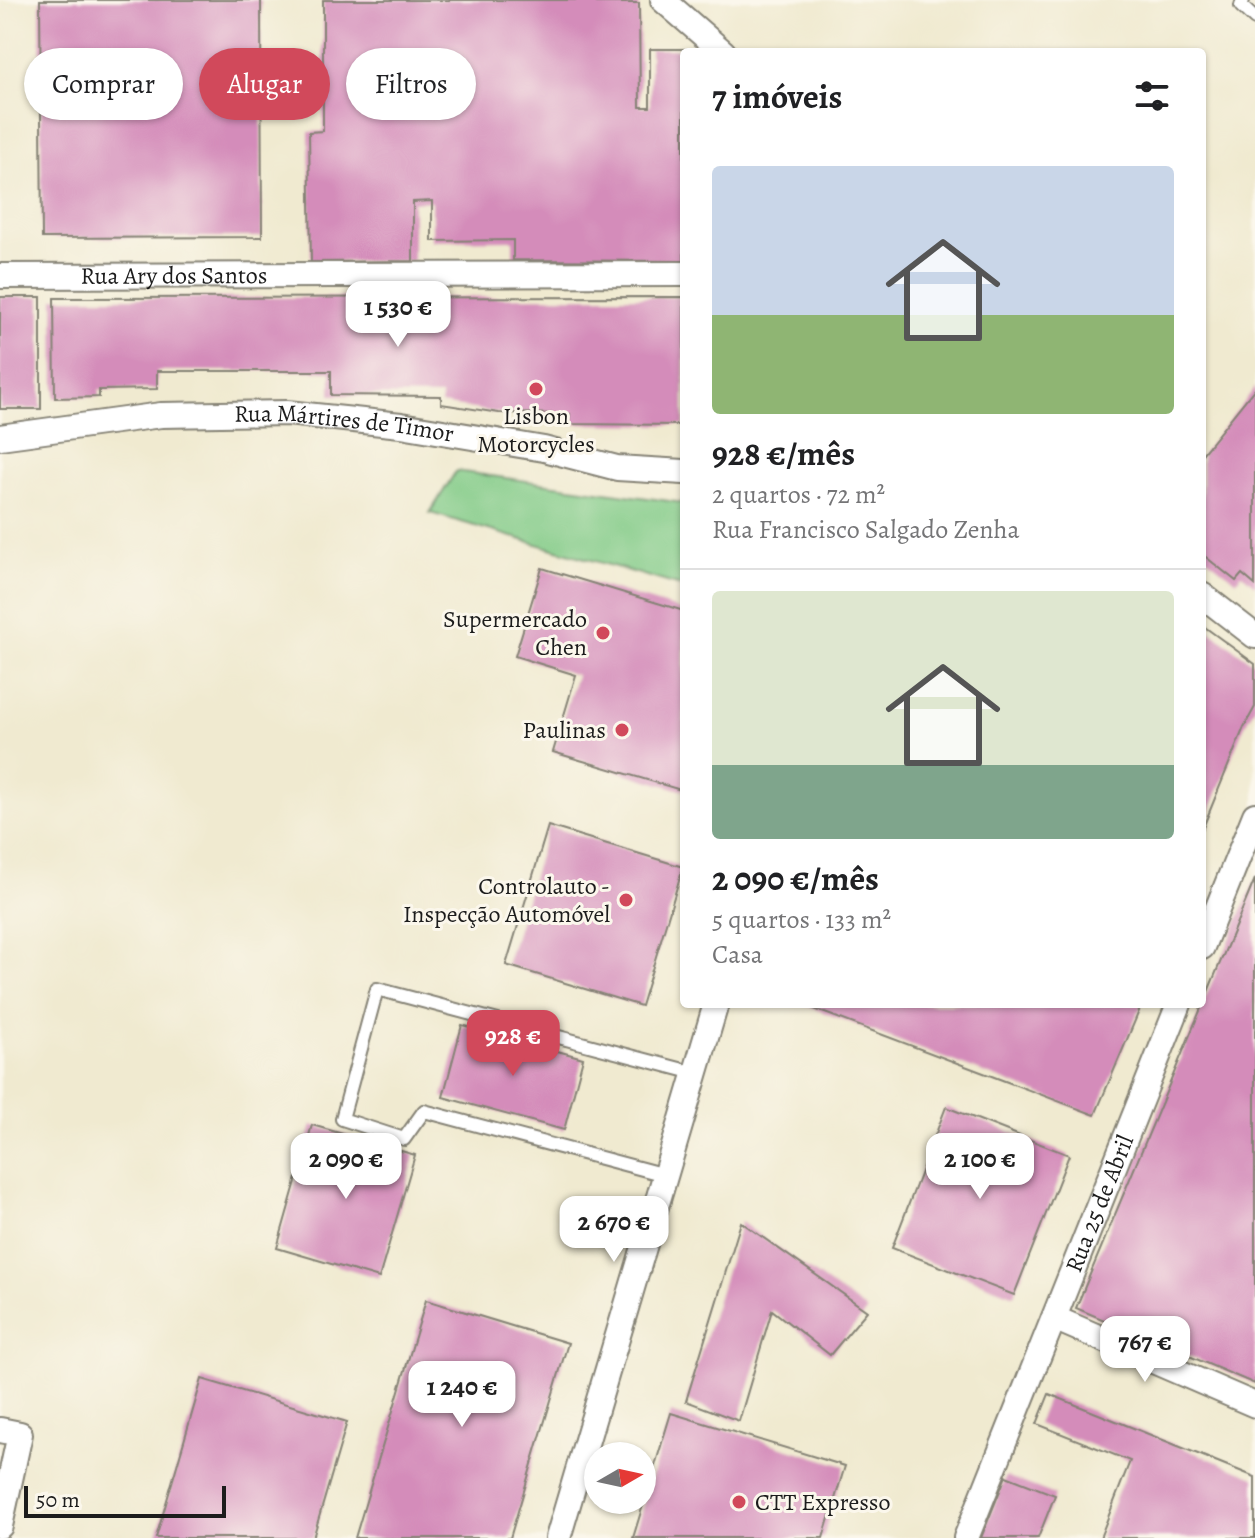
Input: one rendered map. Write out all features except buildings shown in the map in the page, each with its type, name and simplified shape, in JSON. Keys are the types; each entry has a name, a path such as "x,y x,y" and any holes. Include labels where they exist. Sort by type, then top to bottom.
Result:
{"street":[{"path":"663,0 718,48"},
{"name":"Rua Ary dos Santos","path":"0,276 680,274"},
{"name":"Rua Mártires de Timor","path":"0,437 161,415 287,413 401,425 544,449 617,468 680,472"},
{"path":"1206,598 1255,636"},
{"path":"1206,937 1255,815"},
{"path":"558,1538 715,1008"},
{"name":"Rua 25 de Abril","path":"966,1538 1177,1008"},
{"path":"1054,1318 1255,1405"},
{"path":"0,1430 20,1434 0,1526"}],"lane":[{"path":"1240,2 1255,19"},
{"path":"665,1175 424,1111 404,1139 342,1119 377,989 695,1073"}],"green space":[{"path":"456,471 680,502 680,586 430,513"}],"place":[{"name":"Lisbon Motorcycles","path":"536,389"},
{"name":"Supermercado Chen","path":"603,633"},
{"name":"Paulinas","path":"622,730"},
{"name":"Controlauto - Inspecção Automóvel","path":"626,900"},
{"name":"CTT Expresso","path":"739,1502"}]}
